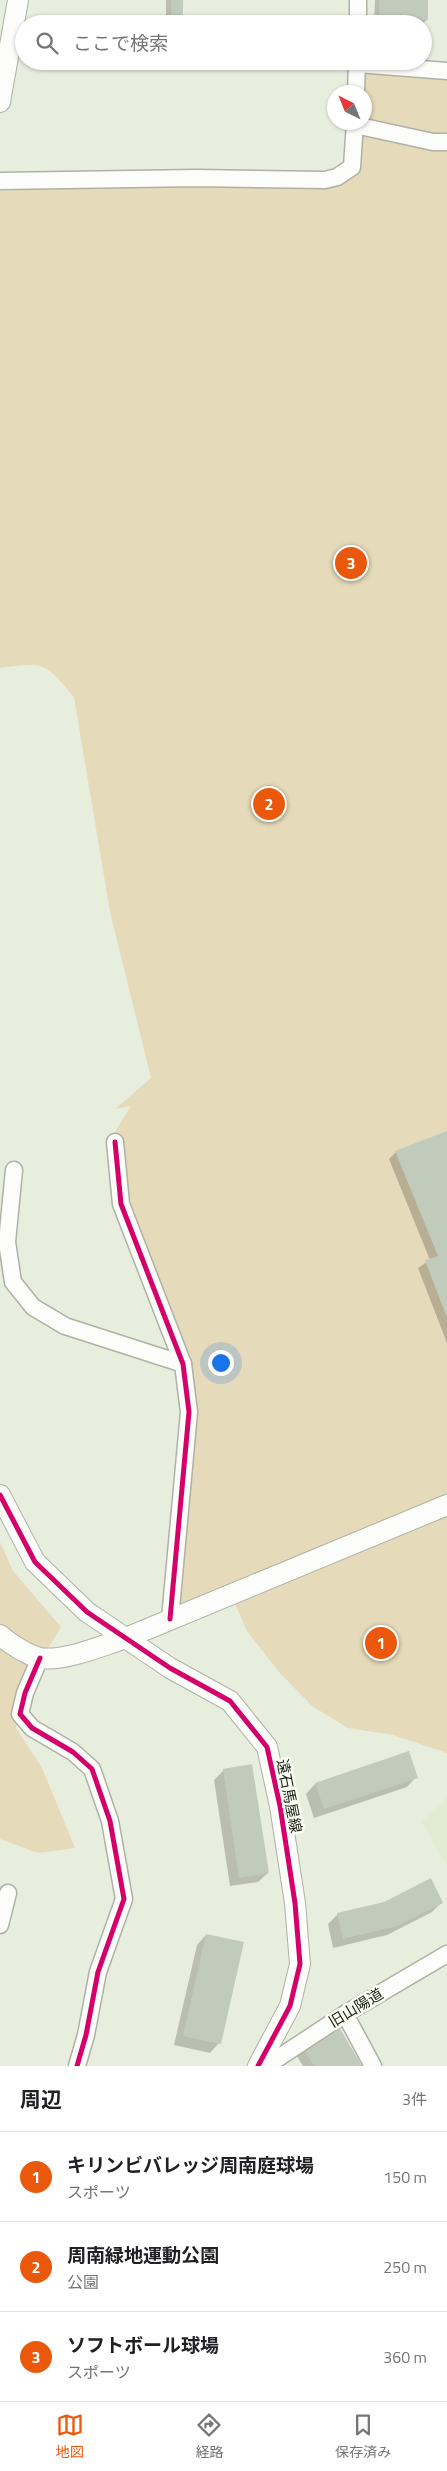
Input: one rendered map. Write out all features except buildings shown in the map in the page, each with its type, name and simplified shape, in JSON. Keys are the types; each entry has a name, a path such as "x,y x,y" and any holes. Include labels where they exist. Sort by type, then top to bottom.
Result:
{"street":[{"path":"15,15 18,0"},
{"path":"358,0 358,15"},
{"path":"0,102 15,17"},
{"path":"356,85 357,70"},
{"path":"432,70 447,71"},
{"path":"372,128 433,142 447,142"},
{"path":"0,180 197,178 325,180 337,177 352,168 355,130"},
{"path":"115,1142 121,1204 183,1364 189,1412 170,1619"},
{"path":"14,1170 7,1242 13,1282 33,1307 65,1326 183,1364"},
{"name":"遠石馬屋線","path":"0,1495 35,1562 87,1612 170,1668 230,1701 267,1747 285,1835 295,1903 300,1964 290,2006 258,2066"},
{"path":"0,1635 7,1642 40,1658 72,1656 126,1638 447,1505"},
{"path":"40,1658 25,1693 20,1714 32,1728 73,1752 92,1769 110,1821 124,1899 98,1972 86,2034 77,2066"},
{"path":"0,1925 8,1893"},
{"name":"旧山陽道","path":"266,2066 345,2014 447,1954"},
{"path":"345,2014 373,2066"}],"shaded area":[{"path":"447,69 447,1753 393,1735 348,1728 312,1706 279,1672 247,1631 230,1592 171,1619 185,1374 119,1202 116,1130 131,1106 115,1109 151,1078 110,912 74,697 50,671 43,667 27,665 0,668 0,191 214,179 331,181 348,169 361,130 372,130 372,85 354,85 355,70"},
{"path":"0,1542 13,1571 61,1627 16,1702 16,1728 42,1768 75,1848 38,1853 0,1839"},
{"path":"447,1798 447,1865 421,1822"}],"cycle path":[{"path":"115,1142 121,1204 183,1364 189,1412 170,1619"},
{"path":"0,1495 35,1562 87,1612 170,1668 230,1701 267,1747 280,1806 295,1903 300,1964 290,2006 258,2066"},
{"path":"40,1658 25,1693 20,1714 32,1728 73,1752 92,1769 110,1821 124,1899 98,1972 86,2035 77,2066"}],"place":[{"name":"ソフトボール球場","path":"351,563"},
{"name":"周南緑地運動公園","path":"269,804"},
{"name":"キリンビバレッジ周南庭球場","path":"381,1643"}]}
